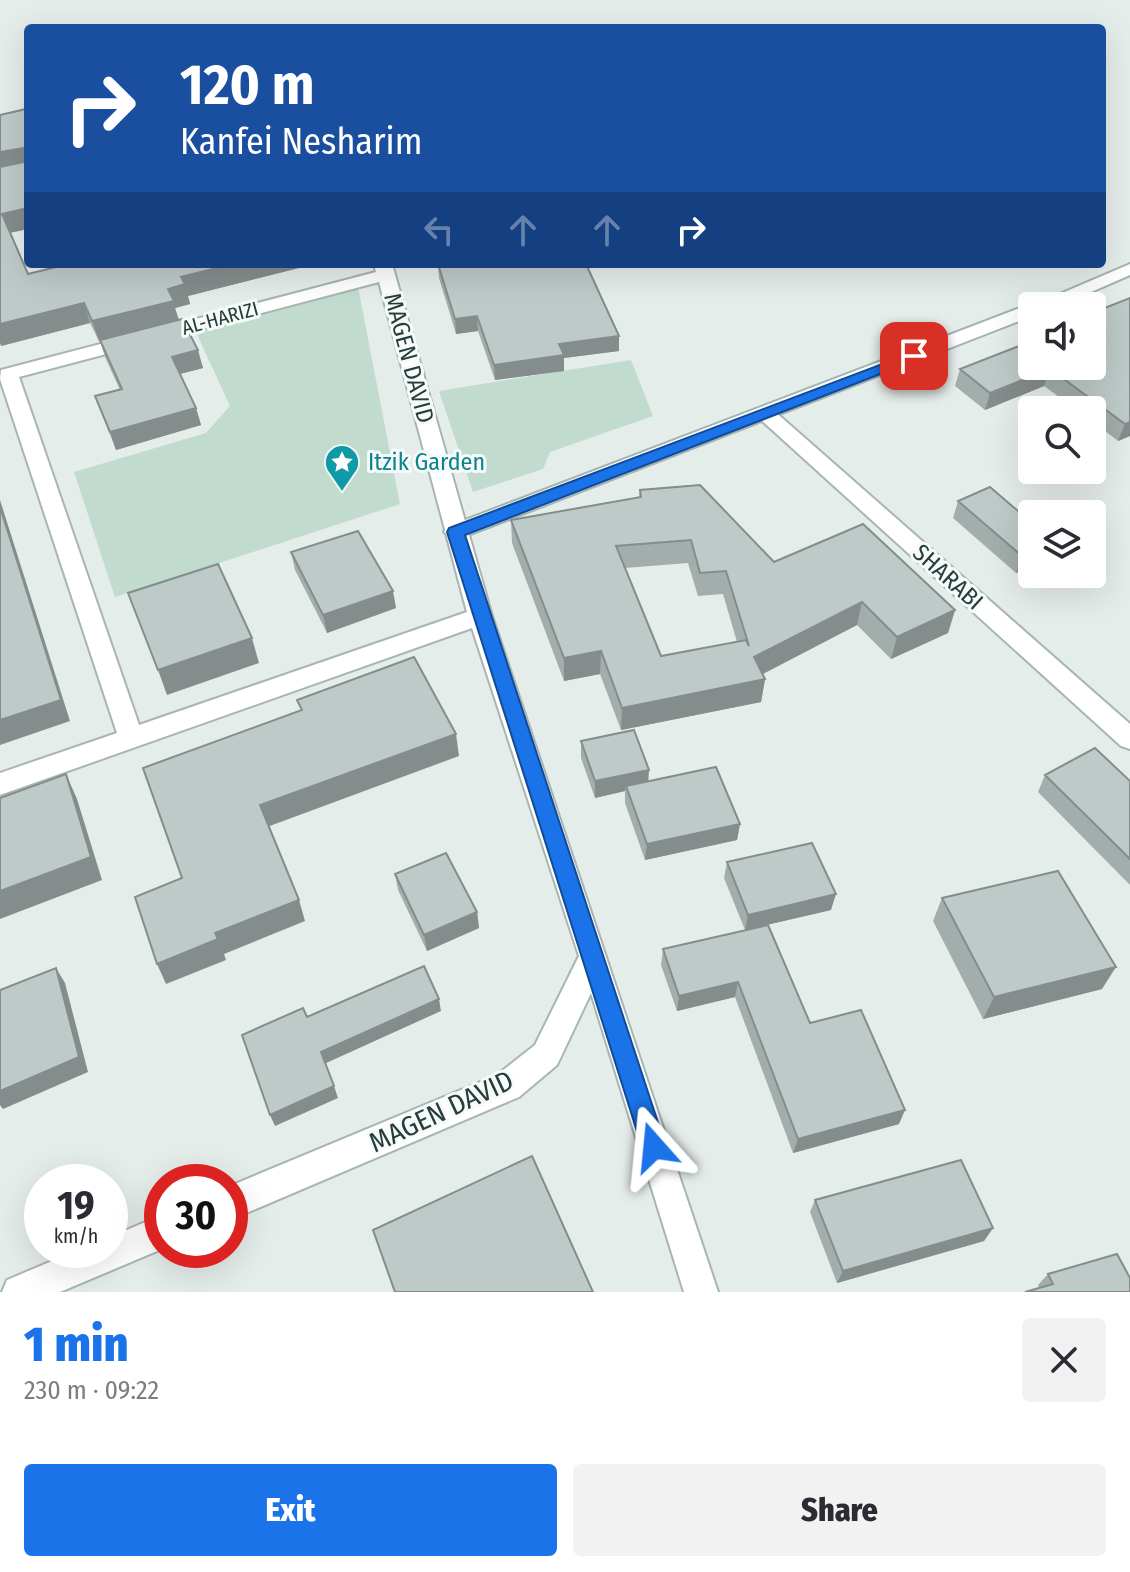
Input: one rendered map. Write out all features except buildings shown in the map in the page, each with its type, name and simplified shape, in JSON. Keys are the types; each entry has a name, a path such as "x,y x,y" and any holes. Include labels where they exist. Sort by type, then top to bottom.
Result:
{"street":[{"path":"1076,292 1130,269"},
{"name":"AL-HARIZI","path":"131,738 4,375 384,270"},
{"name":"MAGEN DAVID","path":"384,270 480,616 594,956 701,1292"},
{"path":"455,532 1018,315"},
{"name":"SHARABI","path":"766,414 1130,739"},
{"path":"0,784 480,616"},
{"name":"MAGEN DAVID","path":"248,1195 508,1086 546,1055 594,956"},
{"path":"19,1292 144,1240"}],"green space":[{"path":"358,287 400,504 115,597 74,472 206,433 230,406 195,330"},
{"path":"631,360 653,416 550,452 543,469 473,492 439,391"}],"place":[{"name":"Itzik Garden","path":"342,493"}],"route":[{"path":"654,1147 455,532 577,488 914,356"}]}
